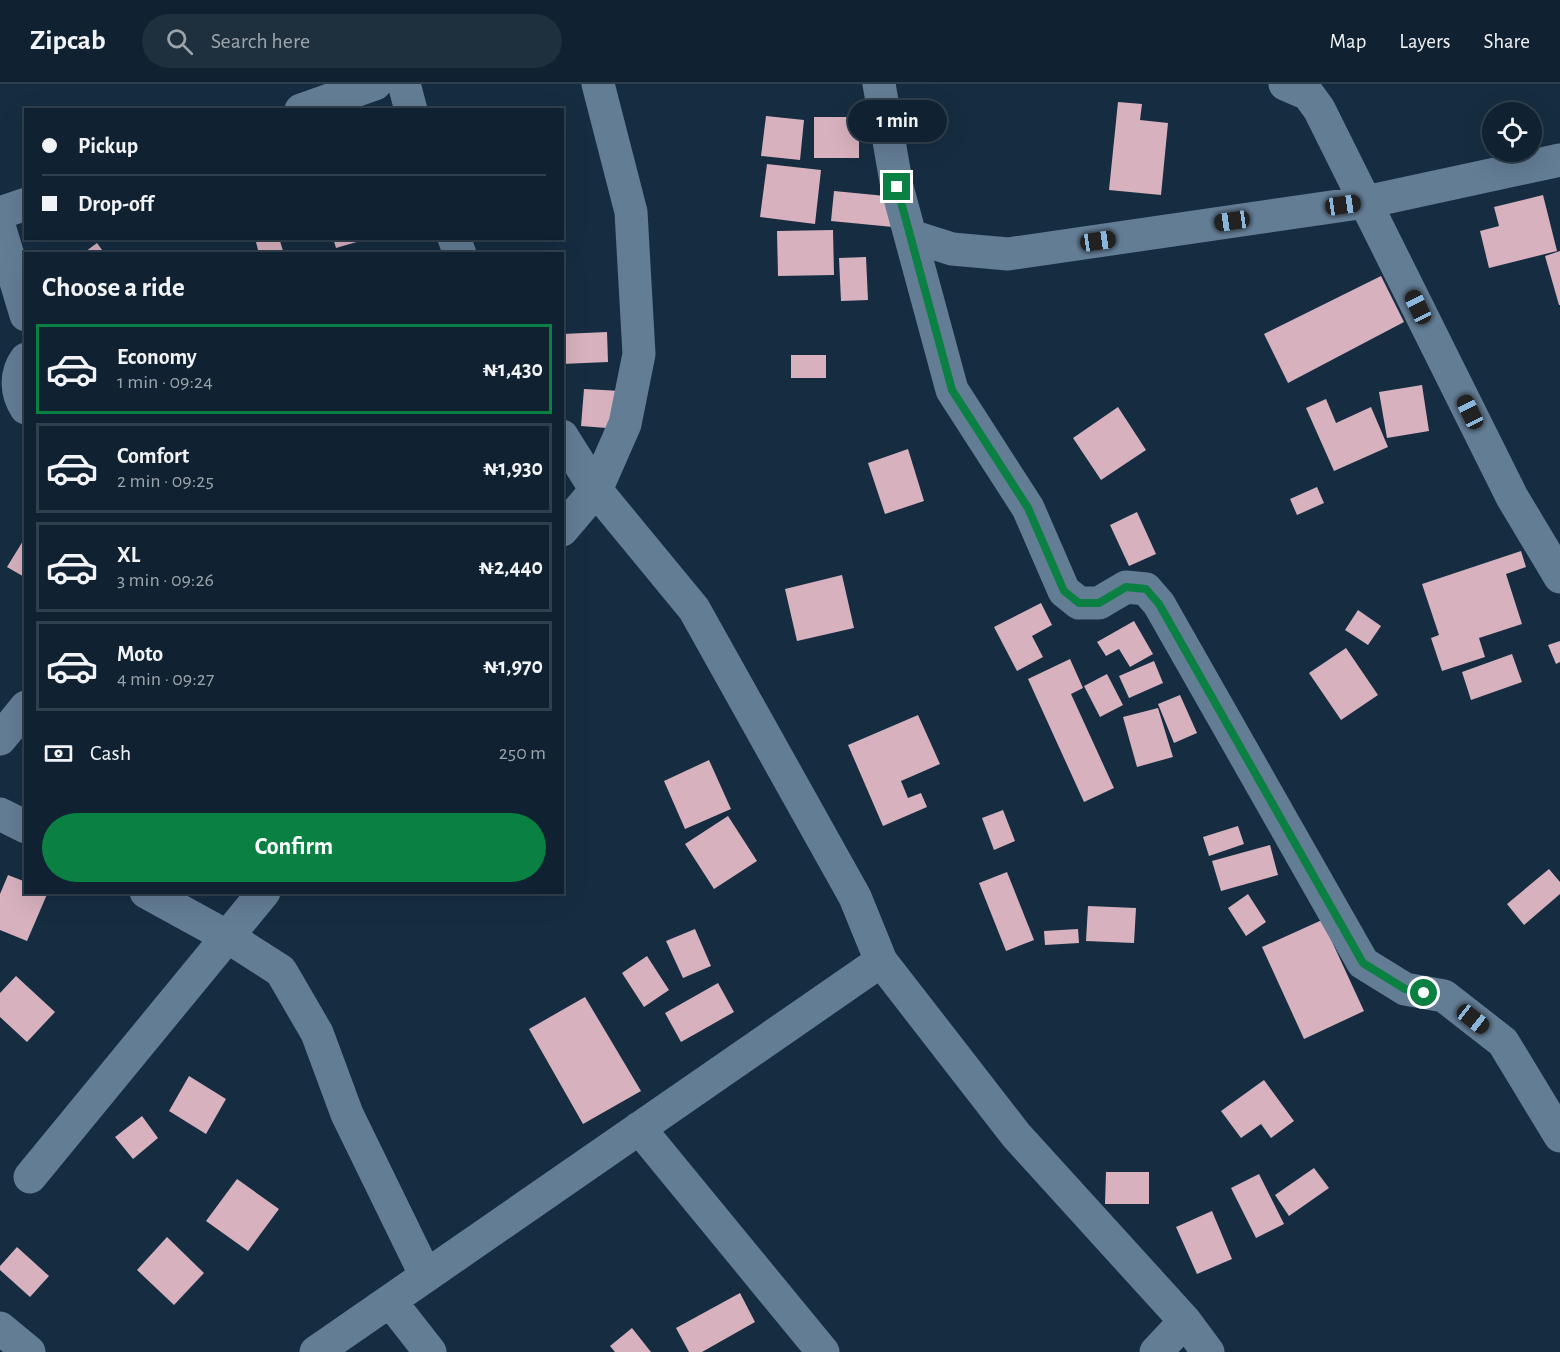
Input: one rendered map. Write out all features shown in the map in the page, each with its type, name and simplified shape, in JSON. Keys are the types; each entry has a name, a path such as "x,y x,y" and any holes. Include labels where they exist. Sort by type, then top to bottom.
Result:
{"street":[{"path":"307,108 375,84"},
{"path":"404,84 410,108"},
{"path":"564,528 596,490 625,424 639,354 631,212 598,84"},
{"path":"879,84 897,187 952,390 1028,508 1064,591 1079,603 1099,603 1126,587 1146,589 1159,604 1363,963 1405,989 1444,996 1503,1042 1560,1136"},
{"path":"1285,84 1308,94 1319,109 1512,497 1560,578"},
{"path":"911,236 952,249 1008,254 1366,202 1560,160"},
{"path":"0,213 24,205"},
{"path":"0,229 24,308"},
{"path":"24,362 20,367 18,396 24,405"},
{"path":"564,439 596,490 693,609 855,897 881,961 1016,1135 1185,1321 1208,1352"},
{"path":"0,739 24,710"},
{"path":"0,814 24,826"},
{"path":"150,894 228,937 281,971 317,1033 346,1114 426,1276"},
{"path":"30,1177 262,894"},
{"path":"316,1352 881,961"},
{"path":"639,1128 823,1352"},
{"path":"390,1301 430,1352"},
{"path":"1156,1352 1185,1321"},
{"path":"0,1328 28,1352"}],"building":[{"path":"1118,102 1142,104 1140,120 1168,123 1161,195 1109,190"},
{"path":"766,116 804,120 800,160 761,156"},
{"path":"814,117 859,117 859,158 814,158"},
{"path":"767,164 821,170 815,224 760,217"},
{"path":"834,191 896,197 893,227 831,221"},
{"path":"1543,195 1557,251 1489,268 1480,231 1499,226 1494,207"},
{"path":"833,230 834,275 778,276 777,231"},
{"path":"256,240 280,240 283,252 258,252"},
{"path":"334,240 364,240 336,248"},
{"path":"97,243 104,252 85,252"},
{"path":"1560,251 1560,305 1559,305 1545,256"},
{"path":"866,257 868,300 841,301 839,258"},
{"path":"1381,276 1404,322 1288,383 1264,334"},
{"path":"607,332 608,362 564,364 564,334"},
{"path":"791,355 826,355 826,378 791,378"},
{"path":"1422,385 1429,431 1387,438 1379,392"},
{"path":"584,389 621,391 619,429 581,426"},
{"path":"1326,399 1336,423 1371,407 1388,447 1334,471 1306,408"},
{"path":"1118,407 1146,450 1101,480 1073,438"},
{"path":"908,449 924,501 885,514 868,463"},
{"path":"1317,487 1324,503 1297,515 1290,499"},
{"path":"1137,512 1156,554 1129,566 1110,525"},
{"path":"24,539 24,577 7,567"},
{"path":"1521,551 1526,567 1506,574 1522,624 1479,638 1485,657 1442,671 1431,638 1439,635 1422,584"},
{"path":"842,575 854,628 797,641 785,589"},
{"path":"1041,603 1052,625 1032,636 1043,657 1017,671 994,627"},
{"path":"1358,610 1381,626 1368,645 1345,630"},
{"path":"1134,621 1153,654 1130,667 1119,649 1106,656 1097,642"},
{"path":"1560,641 1560,662 1556,664 1548,645"},
{"path":"1346,648 1378,695 1341,720 1309,673"},
{"path":"1512,654 1522,682 1471,700 1462,672"},
{"path":"1070,659 1083,688 1071,694 1114,788 1084,802 1028,679"},
{"path":"1154,661 1163,683 1129,698 1119,676"},
{"path":"1107,674 1123,705 1100,717 1084,686"},
{"path":"1180,695 1197,733 1174,743 1158,704"},
{"path":"1158,708 1173,757 1137,767 1123,717"},
{"path":"918,715 940,764 901,781 908,798 921,793 927,807 883,826 848,745"},
{"path":"709,760 731,809 685,829 664,781"},
{"path":"1003,810 1015,841 994,850 982,818"},
{"path":"728,816 757,861 714,889 685,844"},
{"path":"1238,826 1244,844 1209,856 1203,837"},
{"path":"1270,845 1278,875 1221,891 1212,861"},
{"path":"1549,869 1560,882 1560,894 1524,925 1507,904"},
{"path":"1007,872 1034,940 1006,951 979,883"},
{"path":"8,875 24,881 24,894 47,894 27,941 0,930 0,894"},
{"path":"1248,894 1266,922 1246,936 1228,908"},
{"path":"1088,906 1136,908 1134,943 1086,941"},
{"path":"1322,920 1364,1011 1304,1039 1262,947"},
{"path":"695,929 711,966 683,978 666,941"},
{"path":"1078,929 1079,943 1045,945 1044,931"},
{"path":"647,956 669,990 644,1007 622,973"},
{"path":"16,976 55,1012 27,1042 0,1017 0,993"},
{"path":"718,983 734,1012 681,1042 665,1013"},
{"path":"585,997 641,1091 583,1124 529,1029"},
{"path":"189,1076 226,1099 206,1134 169,1111"},
{"path":"1264,1080 1294,1121 1271,1138 1261,1124 1241,1138 1221,1111"},
{"path":"142,1116 158,1138 133,1159 115,1137"},
{"path":"1314,1168 1329,1188 1289,1216 1275,1195"},
{"path":"1106,1172 1149,1172 1149,1204 1105,1204"},
{"path":"1259,1174 1284,1224 1256,1238 1231,1188"},
{"path":"237,1179 279,1209 248,1251 206,1221"},
{"path":"1212,1211 1232,1259 1197,1274 1176,1227"},
{"path":"167,1237 204,1273 174,1305 137,1270"},
{"path":"17,1247 49,1276 30,1297 0,1270 0,1266"},
{"path":"740,1293 755,1322 702,1352 689,1352 676,1328"},
{"path":"632,1328 651,1352 615,1352 610,1346"}],"route":[{"path":"897,187 952,390 1028,508 1064,591 1079,603 1099,603 1126,587 1146,589 1159,604 1363,963 1405,989 1424,993"}]}
